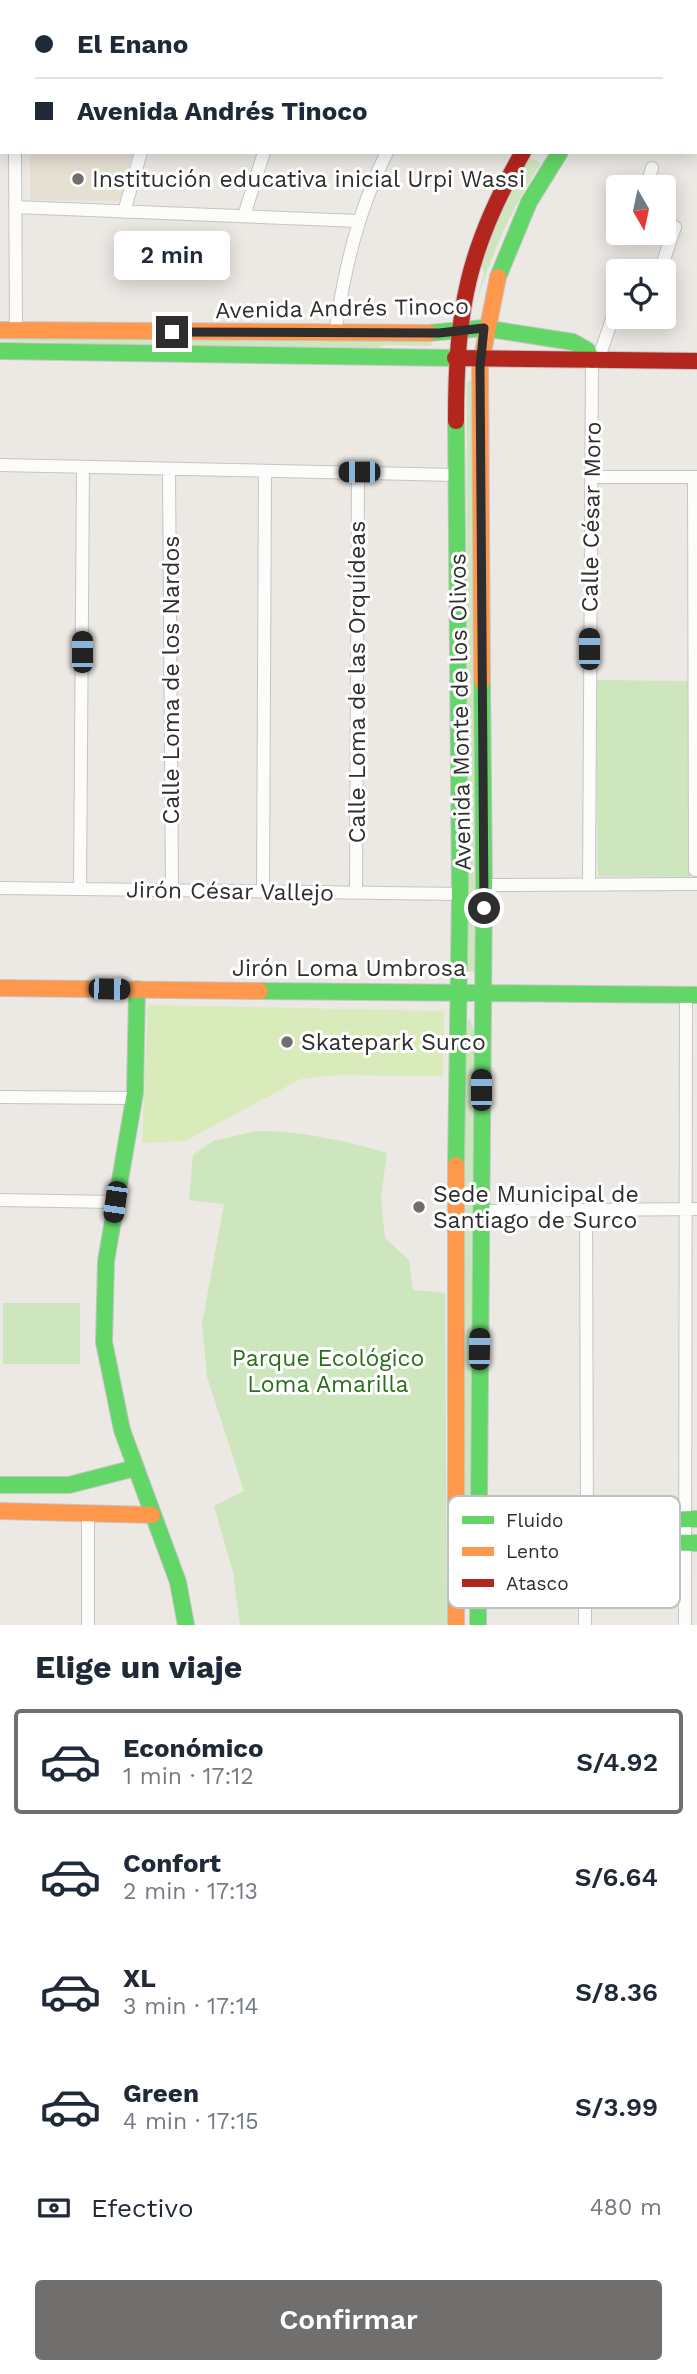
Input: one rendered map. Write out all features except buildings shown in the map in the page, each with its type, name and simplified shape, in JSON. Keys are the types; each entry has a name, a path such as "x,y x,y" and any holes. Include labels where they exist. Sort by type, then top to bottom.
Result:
{"street":[{"path":"8,330 15,207 15,154"},
{"path":"124,212 140,154"},
{"path":"244,216 263,154"},
{"path":"335,334 342,285 358,221 386,154"},
{"name":"Avenida Monte de los Olivos","path":"456,1496 460,894 457,333 470,257 500,191 522,154"},
{"name":"Avenida Monte de los Olivos","path":"477,1496 484,885 481,358 484,328 499,264 531,193 558,154"},
{"path":"650,175 652,168"},
{"path":"15,207 358,221"},
{"name":"Avenida Andrés Tinoco","path":"8,330 335,334 457,333 484,328 573,342 587,350 595,360"},
{"name":"Calle César Moro","path":"589,884 591,477 595,360 607,329"},
{"name":"Avenida Andrés Tinoco","path":"0,351 697,361"},
{"path":"0,465 456,475"},
{"path":"80,889 83,467"},
{"name":"Calle Loma de los Nardos","path":"169,469 172,890"},
{"path":"262,891 265,472"},
{"name":"Calle Loma de las Orquídeas","path":"356,892 359,472"},
{"path":"591,477 696,477 695,870"},
{"path":"484,885 697,884"},
{"name":"Jirón César Vallejo","path":"0,888 460,894"},
{"name":"Jirón Loma Umbrosa","path":"0,988 691,995"},
{"path":"137,989 134,1098 115,1202 104,1291 104,1341 113,1405 181,1589 186,1625"},
{"path":"685,1625 691,1543 691,995"},
{"path":"0,1097 134,1098"},
{"path":"0,1200 115,1202"},
{"path":"480,1211 692,1209"},
{"path":"586,1210 587,1496"},
{"path":"0,1485 69,1485 103,1479 135,1468"},
{"path":"0,1511 152,1515"},
{"path":"88,1514 88,1625"}],"shaded area":[{"name":"Institución educativa inicial Urpi Wassi","path":"30,154 132,154 119,201 30,200"}],"green space":[{"path":"529,157 541,163 503,233 475,307 484,273 479,260 486,236"},
{"path":"0,334 432,338 431,346 385,345 371,351 67,347 52,342 0,341"},
{"path":"467,381 475,381 476,972 465,971"},
{"path":"595,680 689,681 690,877 598,876"},
{"path":"148,1005 444,1011 443,1076 336,1075 301,1079 185,1141 142,1143"},
{"path":"470,1020 475,1032 470,1496 463,1496 466,1021"},
{"name":"Parque Ecológico Loma Amarilla","path":"256,1131 322,1137 387,1153 381,1197 385,1238 409,1260 413,1290 445,1293 447,1625 240,1625 233,1572 214,1506 244,1491 207,1377 202,1324 224,1204 189,1200 193,1155 213,1141"},
{"path":"3,1303 80,1303 80,1364 3,1364"}],"traffic: fast":[{"path":"498,277 529,202 559,154"},
{"path":"429,333 484,328 573,342 587,350 592,360"},
{"path":"0,351 455,358"},
{"path":"456,421 460,894 456,1165"},
{"path":"479,1496 484,885 482,681"},
{"path":"137,989 135,1093 106,1261 104,1342 122,1430 178,1582 186,1625"},
{"path":"260,991 697,995"},
{"path":"0,1485 69,1485 135,1468"},
{"path":"680,1519 697,1519"},
{"path":"680,1543 697,1543"},
{"path":"478,1608 478,1625"}],"traffic: slow":[{"path":"482,681 480,367 498,277"},
{"path":"0,330 429,333"},
{"path":"0,988 260,991"},
{"path":"456,1165 456,1496"},
{"path":"0,1511 152,1515"},
{"path":"456,1608 456,1625"}],"traffic: jam":[{"path":"456,421 459,346 468,281 489,219 522,154"},
{"path":"455,358 697,361"}],"place":[{"name":"Institución educativa inicial Urpi Wassi","path":"78,179"},
{"name":"Skatepark Surco","path":"287,1042"},
{"name":"Sede Municipal de Santiago de Surco","path":"419,1207"}],"route":[{"path":"172,332 457,333 484,328 480,367 484,908"}]}
